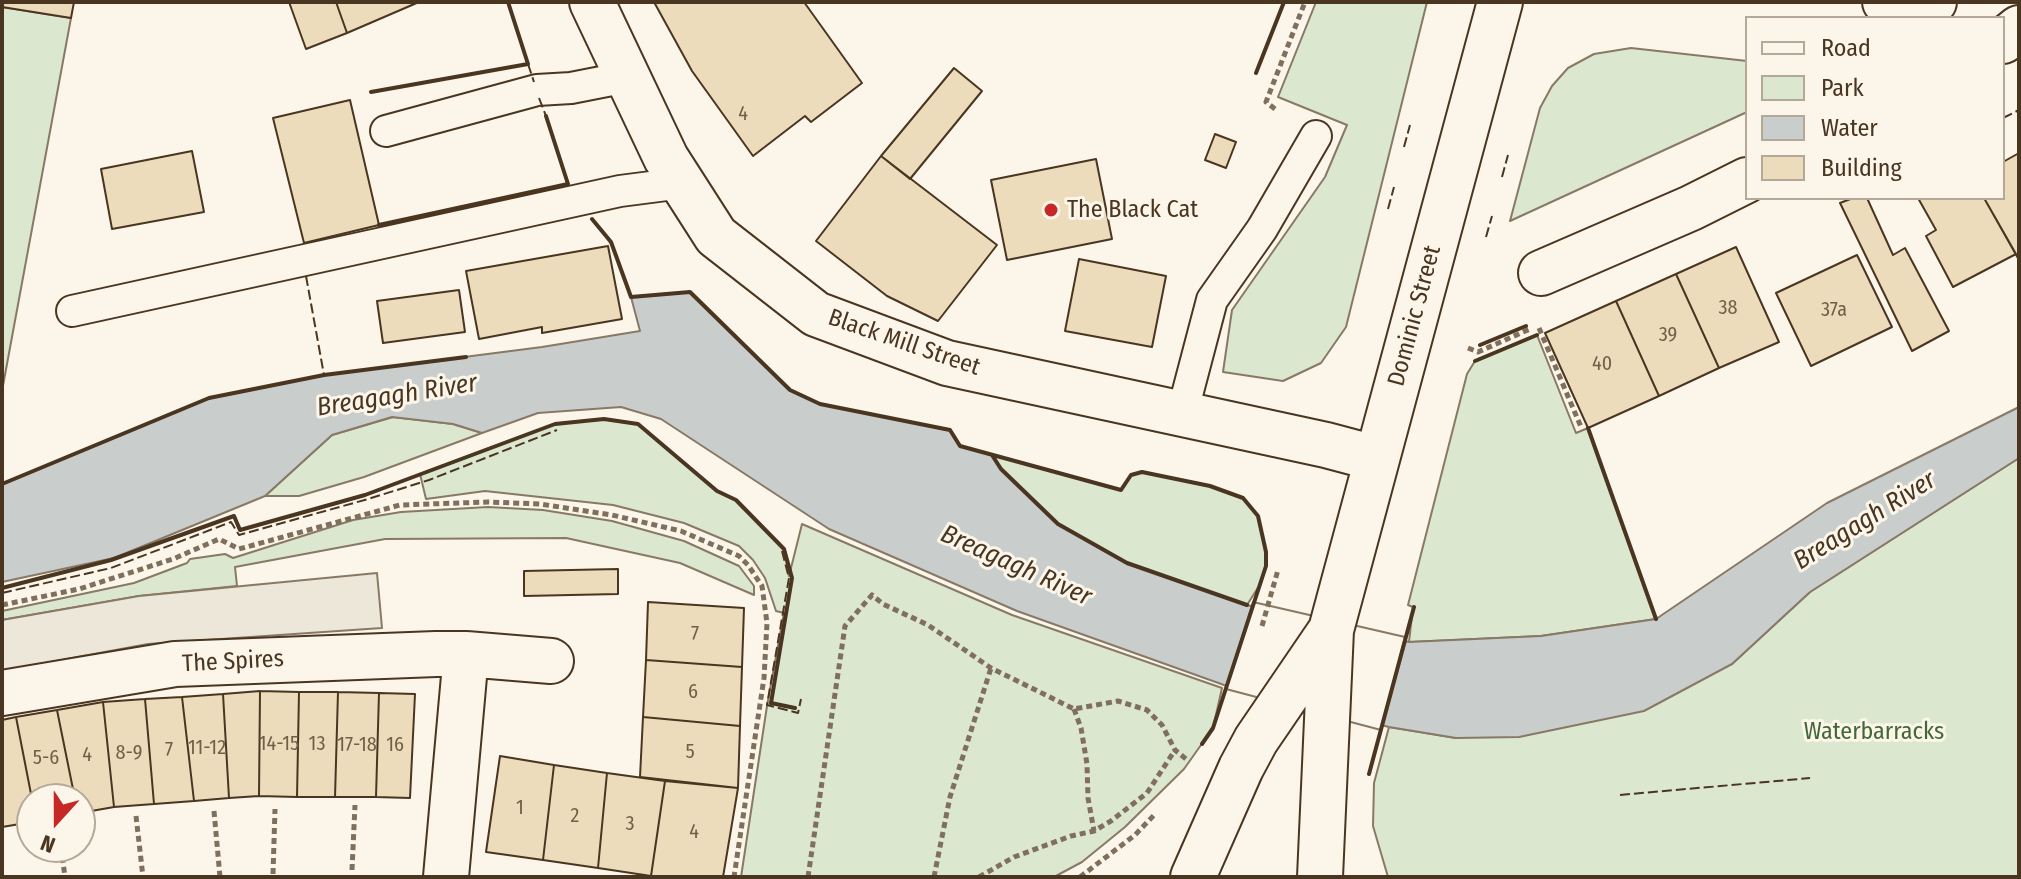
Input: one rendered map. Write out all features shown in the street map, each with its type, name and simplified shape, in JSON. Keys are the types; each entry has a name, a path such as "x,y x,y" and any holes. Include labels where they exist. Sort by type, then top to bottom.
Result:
{"street":[{"name":"Black Mill Street","path":"592,2 666,158 716,236 816,314 947,363 1375,458"},
{"name":"Dominic Street","path":"1320,877 1331,630 1500,2"},
{"path":"1885,2 1934,2"},
{"path":"1541,273 1691,208 1745,181"},
{"name":"Dominic Street","path":"1193,877 1256,740 1331,630"},
{"path":"446,877 466,654"},
{"name":"The Spires","path":"2,693 175,664 466,654 551,661"}],"lane":[{"path":"386,131 537,90 571,88 627,77"},
{"path":"1182,414 1212,300 1262,229 1316,136"},
{"path":"72,311 620,191 682,183"}],"path":[{"path":"1305,2 1266,102 1316,136"},
{"path":"1539,327 1581,427"},
{"path":"1468,348 1478,352 1530,331"},
{"path":"2,605 79,589 173,559 219,539 239,549 400,505 540,504 612,515 681,531 739,556 762,586 767,623 764,678 734,877"},
{"path":"808,877 845,626 872,595 883,604 928,625 991,668 1074,709 1118,701 1147,710 1162,725 1175,750 1191,767"},
{"path":"934,877 950,797 991,668"},
{"path":"1074,709 1081,728 1087,764 1088,798 1094,831"},
{"path":"979,877 1014,857 1094,831 1111,821 1147,793 1175,750"},
{"path":"352,870 355,805"},
{"path":"1080,877 1135,835 1161,808"},
{"path":"273,874 275,809"},
{"path":"214,811 220,877"},
{"path":"136,816 143,877"}],"green space":[{"path":"1316,2 1427,2 1346,327 1321,363 1283,381 1223,372 1232,310 1325,177 1347,125 1278,97"},
{"path":"2,7 71,18 2,391"},
{"path":"1631,48 1745,61 1745,113 1510,221 1540,108 1552,86 1568,68 1594,54"},
{"path":"1537,335 1576,433 1588,428 1656,619 1541,636 1409,642 1413,607 1408,605 1467,374 1475,361"},
{"path":"393,417 453,424 482,433 364,477 299,496 265,496 332,435"},
{"path":"604,419 638,424 717,491 736,500 784,549 789,576 802,524 1012,615 1222,688 1213,728 1184,769 1125,827 1082,862 1054,877 741,877 784,613 776,611 765,578 753,560 739,546 684,523 613,505 485,491 426,499 420,474 555,424"},
{"path":"950,430 960,446 1121,490 1131,475 1142,472 1210,486 1243,498 1258,516 1266,552 1266,566 1259,586 1247,605 1004,555"},
{"name":"Waterbarracks","path":"2019,458 2019,877 1388,877 1373,826 1374,783 1389,727 1456,738 1732,664 1810,592"},
{"path":"488,507 543,510 612,521 684,541 739,566 754,586 754,595 680,563 566,538 385,539 235,567 237,586 139,596 2,620 2,611 134,583 187,563 190,559 225,554 233,558 353,520 401,512"}],"shaded area":[{"path":"377,573 382,628 148,644 2,671 2,620 139,596"}],"water":[{"name":"Breagagh River","path":"690,292 790,390 820,404 950,430 960,446 992,455 1001,469 1058,524 1127,563 1247,605 1409,642 1541,636 1656,619 1827,503 2019,407 2019,458 1810,592 1732,664 1644,711 1519,737 1456,738 1389,727 1224,685 1017,611 829,529 661,419 621,407 538,413 482,433 453,424 392,417 332,435 265,496 114,558 2,582 2,484 209,398 324,375 640,331 631,297"}],"pier":[{"path":"1253,602 1405,637 1381,730 1226,689"}],"building":[{"path":"2,2 74,2 71,18 2,7"},
{"path":"289,2 336,2 347,33 306,49"},
{"path":"336,2 419,2 347,33"},
{"path":"654,2 804,2 862,83 811,122 805,116 753,156 692,71"},
{"path":"954,68 982,91 910,179 881,156"},
{"path":"350,100 379,225 304,243 273,118"},
{"path":"1215,134 1236,142 1226,168 1205,160"},
{"path":"192,151 204,212 112,229 101,169"},
{"path":"2019,153 2019,260 1985,200 2005,200 2005,161"},
{"path":"881,156 997,245 938,321 887,296 816,241"},
{"name":"The Black Cat","path":"1096,159 1112,239 1007,260 991,180"},
{"path":"1868,200 1893,255 1905,248 1949,331 1912,351 1840,203"},
{"path":"1919,200 1985,200 2016,254 1953,287 1926,236 1936,230"},
{"path":"608,246 622,319 542,333 542,327 479,339 466,271"},
{"path":"1736,247 1779,342 1719,368 1676,274"},
{"path":"1857,255 1892,327 1811,366 1776,293"},
{"path":"1079,259 1166,276 1152,347 1065,331"},
{"path":"1676,274 1719,368 1659,396 1616,301"},
{"path":"459,290 465,332 383,343 377,301"},
{"path":"1616,301 1659,396 1588,428 1545,333"},
{"path":"618,569 618,594 524,596 524,571"},
{"path":"648,602 744,608 742,667 646,660"},
{"path":"646,660 742,667 740,726 643,717"},
{"path":"260,691 299,692 297,797 259,796"},
{"path":"260,691 259,796 229,798 223,694"},
{"path":"299,692 338,692 335,797 297,797"},
{"path":"338,692 379,693 376,797 335,797"},
{"path":"379,693 415,694 410,798 376,797"},
{"path":"223,694 229,798 194,801 182,697"},
{"path":"182,697 194,801 154,804 145,699"},
{"path":"145,699 154,804 114,807 103,702"},
{"path":"103,702 114,807 96,810 96,783 72,783 57,710"},
{"path":"57,710 72,783 29,783 16,717"},
{"path":"16,717 29,783 16,783 16,825 2,827 2,720"},
{"path":"643,717 740,726 738,788 640,777"},
{"path":"500,756 554,765 543,860 486,852"},
{"path":"554,765 607,773 598,868 543,860"},
{"path":"607,773 665,781 651,876 598,868"},
{"path":"665,781 738,788 723,877 651,876"}],"fence":[{"path":"528,64 534,82"},
{"path":"539,98 546,116"},
{"path":"2005,117 2019,110"},
{"path":"1404,147 1410,125"},
{"path":"1502,177 1508,155"},
{"path":"1388,209 1394,187"},
{"path":"1486,237 1492,216"},
{"path":"306,276 324,375"},
{"path":"2,593 111,568 231,522 239,535 368,499 429,480 557,430"},
{"path":"782,551 789,578 767,705 798,713 801,699"},
{"path":"1620,795 1810,778"}],"wall":[{"path":"371,92 528,64 508,2"},
{"path":"1256,73 1284,2"},
{"path":"379,225 568,184 546,116"},
{"path":"592,219 611,242 631,297 690,292 790,390 820,404 950,430 960,446 1121,490 1131,475 1142,472 1210,486 1243,498 1258,516 1266,566 1213,728 1202,744"},
{"path":"1480,345 1526,326"},
{"path":"1475,361 1537,335"},
{"path":"2,484 209,398 324,375 466,357"},
{"path":"2,588 111,560 234,516 240,530 365,495 555,424 604,419 638,424 717,491 736,500 784,549 792,578 771,703 795,708"},
{"path":"1588,428 1656,619"},
{"path":"992,455 1001,469 1058,524 1127,563 1247,605"},
{"path":"1369,774 1414,607"}],"place":[{"name":"The Black Cat","path":"1051,210"}]}
